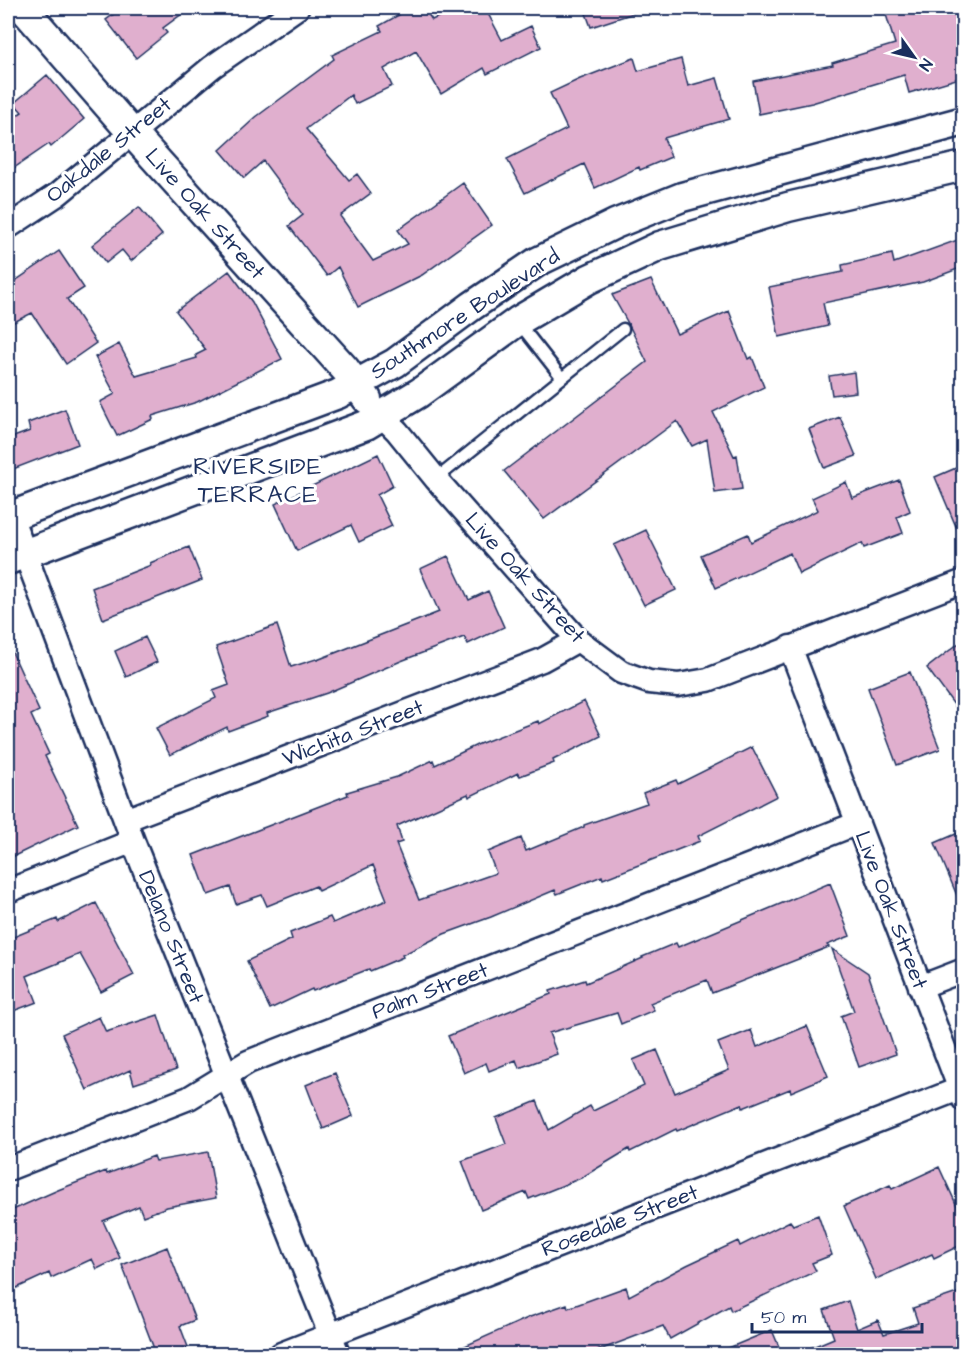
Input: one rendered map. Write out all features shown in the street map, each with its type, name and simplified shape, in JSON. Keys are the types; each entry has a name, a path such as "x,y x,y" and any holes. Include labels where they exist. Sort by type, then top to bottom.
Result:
{"street":[{"name":"Live Oak Street","path":"23,8 132,133 345,369 355,385 397,430 436,479 578,640 621,672 649,682 678,685 708,680 790,647 961,1094"},
{"name":"Oakdale Street","path":"8,227 58,194 212,67 297,8"},
{"name":"Southmore Boulevard","path":"9,517 338,394 395,363 472,306 537,262 615,224 682,197 963,121"},
{"name":"Southmore Boulevard","path":"16,557 366,425 419,393 518,321 589,279 660,246 788,207 963,166"},
{"path":"779,171 788,207"},
{"name":"Delano Street","path":"9,517 16,557 129,831 334,1344"},
{"path":"790,647 963,581"},
{"name":"Wichita Street","path":"8,891 129,831 542,660 578,640"},
{"name":"Palm Street","path":"8,1169 189,1098 248,1062 858,823"},
{"path":"920,987 963,970"},
{"name":"Rosedale Street","path":"281,1354 334,1344 961,1094"}],"lane":[{"path":"518,321 562,378"},
{"path":"436,479 623,329"}],"building":[{"path":"122,8 190,8 163,28 167,33 136,58 106,20"},
{"path":"411,8 424,8 432,20 456,8 485,8 502,40 531,26 541,47 487,74 484,68 441,94 416,51 384,69 392,86 355,104 351,95 306,129 349,180 357,174 371,193 340,216 373,261 408,244 398,230 463,183 492,225 422,275 358,307 338,267 327,276 289,226 303,215 263,161 244,178 220,150 256,117 334,59 332,55 382,31 379,26"},
{"path":"584,8 639,8 640,11 591,27"},
{"path":"884,8 963,8 963,77 909,93 904,75 812,103 759,114 753,81 833,65 832,63 895,44"},
{"path":"634,58 638,71 681,59 688,86 717,78 729,119 664,138 671,157 640,170 639,167 595,188 584,164 525,193 507,159 567,129 550,93"},
{"path":"47,75 84,119 51,147 49,144 8,172 8,121 22,112 14,103"},
{"path":"139,207 162,235 131,261 122,250 106,263 92,245"},
{"path":"963,238 963,267 923,282 823,303 828,326 779,337 769,287 843,272 842,265 892,254 894,263"},
{"path":"59,251 84,288 67,299 96,343 66,364 32,313 8,325 8,286"},
{"path":"229,271 252,302 282,359 197,402 152,416 153,419 117,436 100,402 115,394 95,357 119,344 136,376 197,358 196,355 206,350 176,311"},
{"path":"651,280 677,334 729,311 748,359 752,357 764,387 713,412 734,456 737,455 742,489 715,493 707,439 692,446 677,421 544,519 504,471 647,362 612,295"},
{"path":"854,372 856,392 832,395 829,376"},
{"path":"65,409 78,444 8,471 8,439 30,431 28,423"},
{"path":"840,417 856,456 824,468 809,429"},
{"path":"378,454 393,486 377,495 392,526 359,542 351,525 297,551 275,504"},
{"path":"963,465 963,543 935,477"},
{"path":"899,480 910,511 897,517 903,533 864,548 862,543 799,574 790,553 716,588 701,555 748,534 751,542 818,510 812,498 846,482 852,498"},
{"path":"646,530 676,590 644,605 614,545"},
{"path":"189,547 202,580 103,619 92,588"},
{"path":"448,556 469,600 488,591 504,627 468,644 464,637 327,693 267,713 268,716 228,731 227,727 170,755 156,728 216,698 213,691 229,685 216,647 277,625 291,667 317,660 439,612 420,569"},
{"path":"145,637 157,662 126,677 115,651"},
{"path":"963,640 963,717 927,668"},
{"path":"8,643 39,711 31,715 49,754 45,756 78,825 8,859"},
{"path":"910,672 940,749 897,765 868,688"},
{"path":"584,701 601,736 553,760 554,763 520,776 518,773 469,797 468,794 397,826 402,842 396,844 419,900 496,873 488,852 521,838 526,851 584,827 584,825 647,803 643,793 676,780 678,784 752,747 777,796 698,836 700,841 603,879 602,876 557,894 555,890 444,934 402,955 403,957 370,971 369,969 313,991 312,989 270,1009 247,961 292,939 290,933 330,917 333,923 387,900 373,865 318,891 316,886 267,906 262,895 236,904 230,887 208,895 193,855 348,795 347,792 397,777 433,760 435,765 479,744 538,721 539,724"},
{"path":"963,831 963,910 935,843"},
{"path":"830,883 850,936 827,945 829,947 712,993 707,980 650,1003 654,1010 621,1024 617,1013 549,1033 557,1054 519,1068 516,1060 489,1071 486,1063 464,1073 448,1036 551,994 550,991 585,980 586,983 676,943 678,947"},
{"path":"96,903 134,975 101,992 80,954 27,976 37,1002 8,1013 8,931 11,938 57,919 58,922"},
{"path":"832,949 868,973 896,1054 859,1067 841,1016 854,1011"},
{"path":"158,1015 176,1070 134,1084 130,1070 87,1090 62,1034 99,1017 106,1032"},
{"path":"807,1026 828,1076 791,1092 790,1089 743,1108 742,1104 677,1131 676,1129 630,1152 629,1149 581,1178 529,1199 526,1192 481,1210 462,1161 506,1144 496,1118 537,1101 549,1130 590,1106 593,1111 644,1086 633,1060 657,1050 675,1093 729,1070 718,1043 751,1030 757,1047"},
{"path":"335,1073 353,1116 323,1129 306,1085"},
{"path":"208,1152 216,1198 167,1207 143,1216 139,1206 103,1221 120,1258 97,1269 92,1259 51,1278 49,1273 8,1292 8,1212 106,1171 107,1174 154,1156 156,1161"},
{"path":"939,1167 963,1219 963,1244 934,1258 932,1254 876,1279 844,1206 890,1185 892,1189"},
{"path":"818,1215 832,1255 812,1263 816,1271 731,1311 729,1306 670,1339 663,1326 589,1354 447,1354 530,1317 567,1304 568,1308 626,1287 629,1296 738,1241 740,1246 790,1221 793,1225"},
{"path":"167,1247 195,1320 180,1326 188,1347 169,1354 156,1354 122,1265"},
{"path":"963,1291 963,1350 949,1354 796,1354 834,1338 824,1310 848,1301 857,1329 878,1320 884,1334 918,1323 913,1308"},
{"path":"772,1330 782,1354 714,1354"}],"district":[{"name":"RIVERSIDE TERRACE","path":"258,481"}]}
